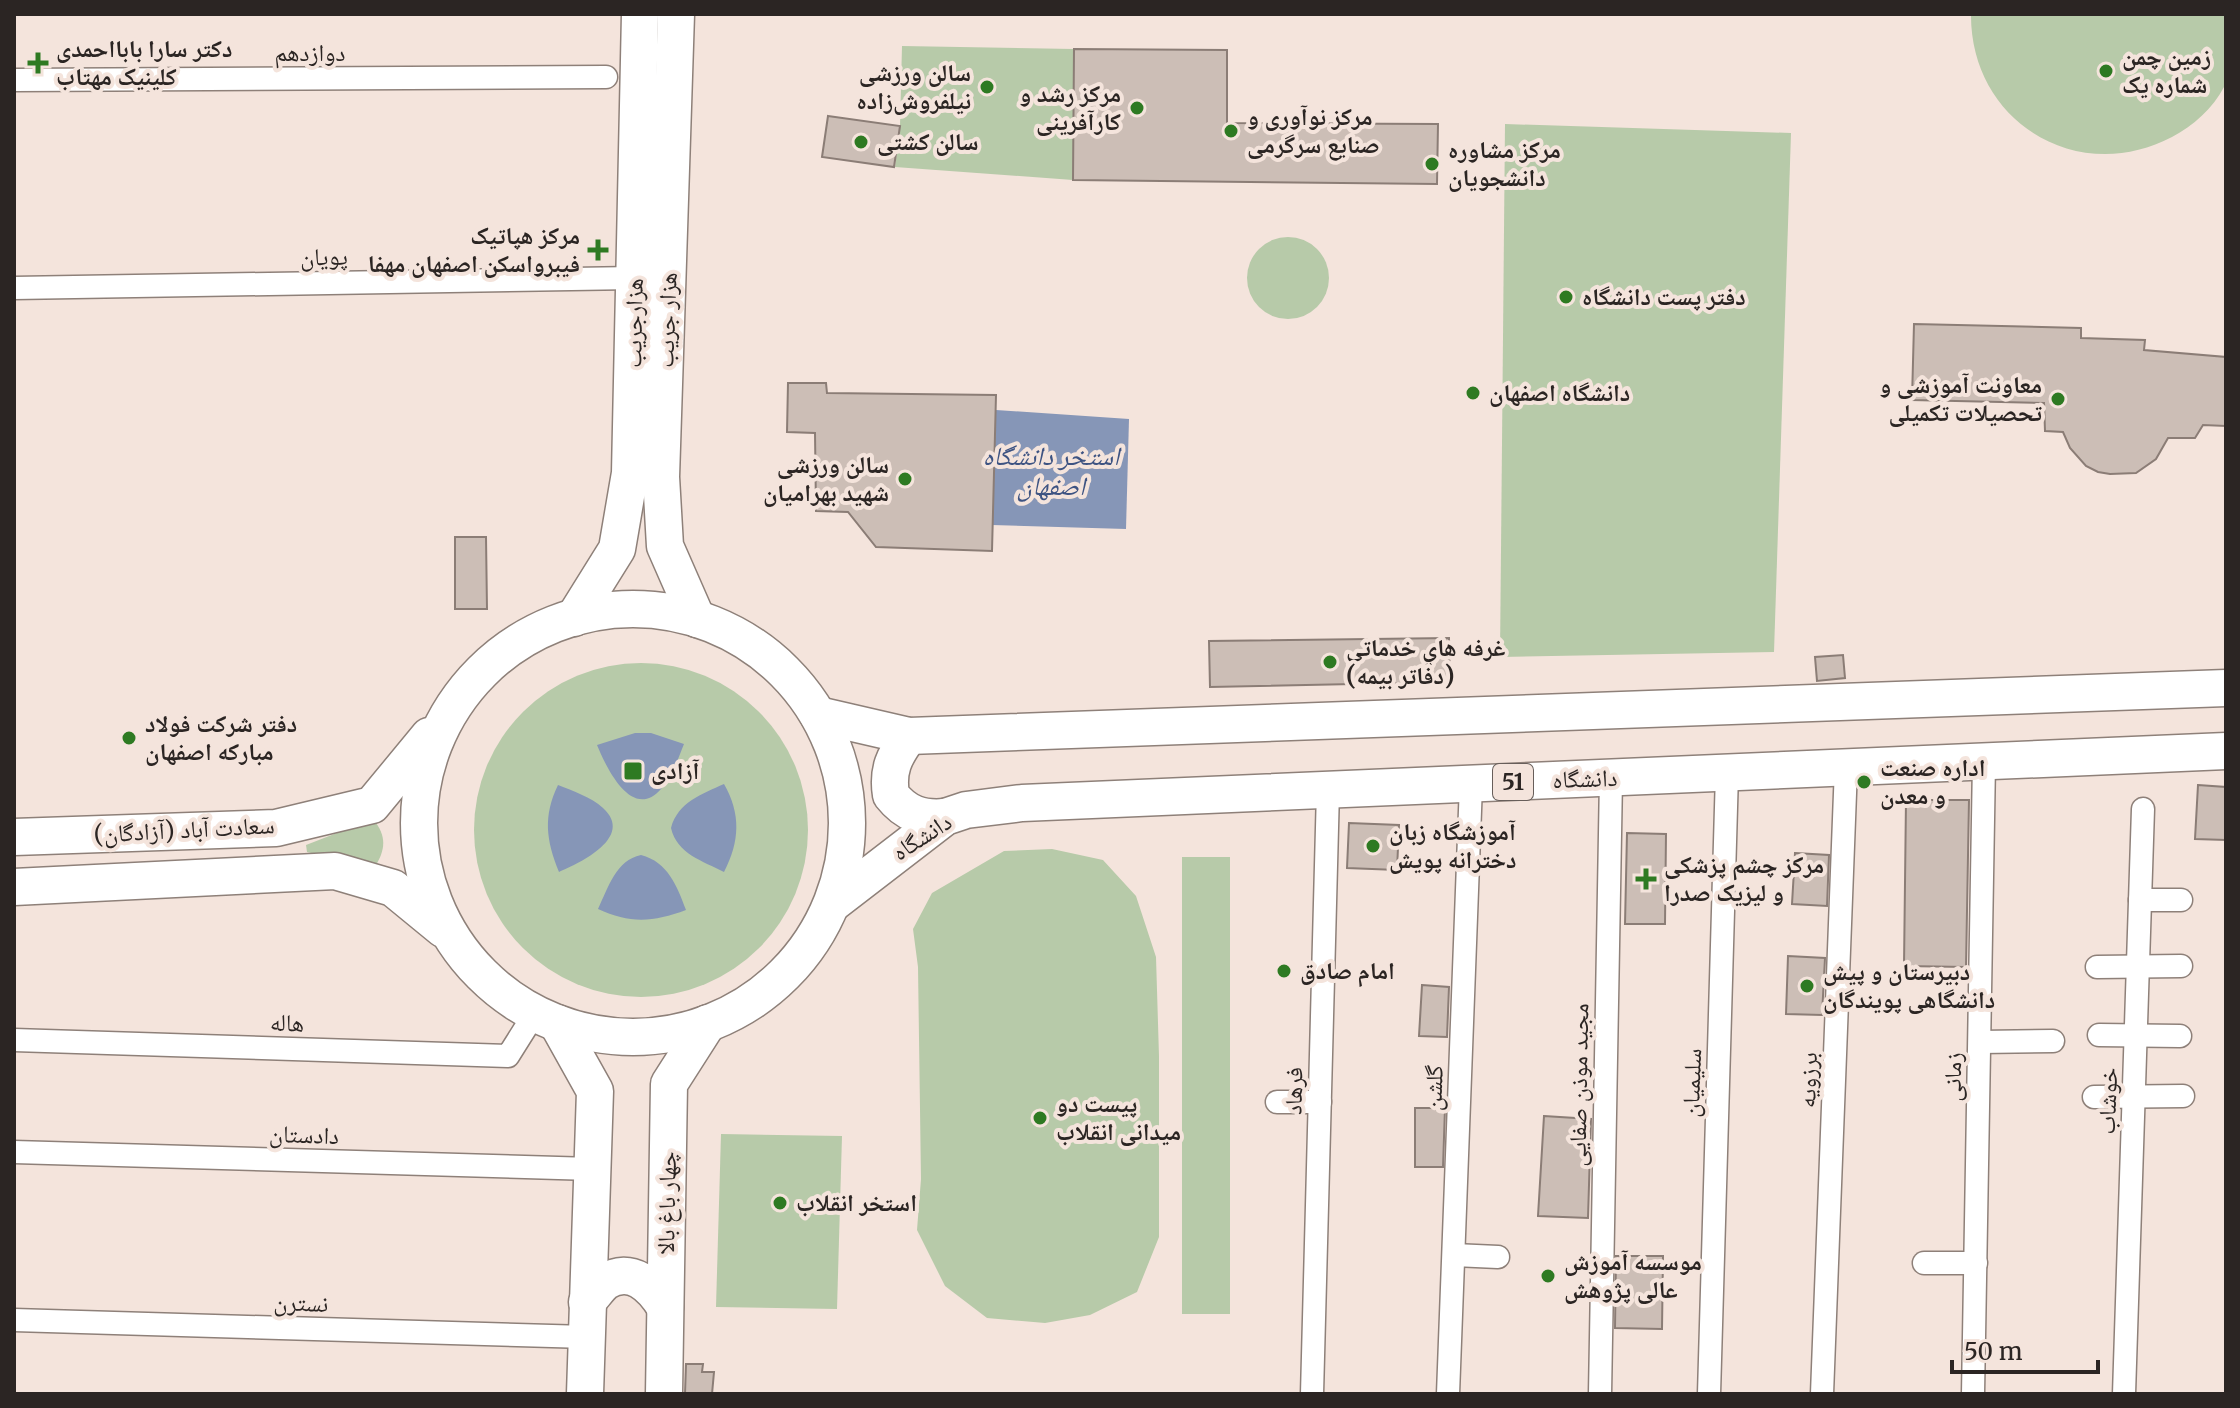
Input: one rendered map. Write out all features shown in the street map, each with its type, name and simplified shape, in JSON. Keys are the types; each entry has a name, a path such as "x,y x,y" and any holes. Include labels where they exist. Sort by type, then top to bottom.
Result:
{"main road":[{"name":"هزارجریب","path":"574,618 617,549 630,473 635,278 655,137 640,14"},
{"name":"هزار جریب","path":"676,14 655,137 661,477 665,546 697,619"},
{"path":"371,882 393,868 401,847 399,824 387,808 372,805 474,679 503,653 537,632 574,618 614,610 656,611 697,619 733,634 766,656 795,683 818,715 835,750 846,801 843,866 832,904 811,943 782,976 748,1004 708,1023 671,1033 633,1037 594,1033 546,1018 501,992 473,966 449,934 428,886 418,822 422,783 433,745 450,710"},
{"path":"818,715 909,736 2226,688"},
{"path":"909,736 893,758 890,769 891,795 909,812 926,818 945,817"},
{"name":"دانشگاه","path":"832,904 945,817 966,810 1022,803 2226,751"},
{"name":"سعادت آباد (آزادگان)","path":"14,837 276,828 372,805"},
{"name":"سعادت آباد (آزادگان)","path":"14,887 335,871 393,888 449,934"},
{"path":"546,1018 595,1091 585,1394"},
{"name":"چهار باغ بالا","path":"664,1394 669,1084 708,1023"},
{"path":"587,1320 605,1282 620,1277 640,1278 655,1291 665,1307"}],"street":[{"name":"دوازدهم","path":"14,80 606,77"},
{"name":"پویان","path":"14,288 635,278"},
{"name":"زمانی","path":"1973,1394 1984,762"},
{"name":"برزویه","path":"1822,1394 1846,767"},
{"name":"سلیمیان","path":"1709,1394 1727,773"},
{"name":"مجید موذن صفایی","path":"1600,1394 1611,778"},
{"name":"گلشن","path":"1448,1394 1471,784"},
{"name":"فرهاد","path":"1312,1394 1328,790"},
{"name":"خوشاب","path":"2124,1394 2143,809"},
{"path":"2140,900 2181,900"},
{"path":"2097,967 2181,966"},
{"name":"هاله","path":"14,1040 508,1056 546,1018"},
{"path":"2099,1035 2180,1036"},
{"path":"1980,1042 2053,1041"},
{"path":"2094,1097 2183,1096"},
{"path":"1277,1102 1320,1102"},
{"name":"دادستان","path":"14,1152 592,1169"},
{"path":"1454,1255 1498,1257"},
{"path":"1924,1263 1976,1263"},
{"name":"نسترن","path":"14,1320 587,1320"}],"green space":[{"name":"زمین چمن شماره یک","path":"1971,14 2226,14 2226,81 2208,109 2172,137 2136,150 2100,154 2066,148 2036,134 2009,113 1989,85 1975,52"},
{"name":"سالن ورزشی نیلفروش‌زاده","path":"902,46 1074,49 1073,180 895,167 900,126"},
{"path":"1505,124 1791,133 1774,652 1500,657"},
{"path":"1288,237 1304,240 1317,249 1326,262 1329,278 1326,294 1317,307 1304,316 1288,319 1272,316 1259,307 1250,294 1247,278 1250,262 1259,249 1272,240"},
{"path":"641,663 674,666 705,676 734,691 759,712 780,737 795,766 805,797 808,830 805,863 795,894 780,923 759,948 734,969 705,984 674,994 641,997 608,994 577,984 548,969 523,948 502,923 487,894 477,863 474,830 477,797 487,766 502,737 523,712 548,691 577,676 608,666"},
{"path":"373,819 383,837 381,855 374,868 307,852 306,845"},
{"name":"پیست دو میدانی انقلاب","path":"1052,849 1103,860 1136,896 1156,957 1159,1237 1137,1292 1090,1315 1045,1323 987,1318 945,1286 917,1230 921,1179 918,967 913,929 932,893 1004,851"},
{"path":"1182,857 1230,857 1230,1314 1182,1314"},
{"name":"استخر انقلاب","path":"721,1134 842,1136 837,1309 716,1307"}],"water":[{"name":"استخر دانشگاه اصفهان","path":"996,410 1129,419 1126,529 992,525"},
{"path":"635,733 651,733 684,744 661,789 650,797 640,799 622,788 597,745"},
{"path":"724,784 736,817 736,838 724,872 685,850 671,828 685,805"},
{"path":"558,785 603,808 611,819 613,829 601,848 559,872 548,828 550,807"},
{"path":"641,855 665,869 686,910 642,920 598,909 619,869"}],"building":[{"path":"1074,49 1227,50 1227,123 1438,124 1437,184 1073,180"},
{"name":"سالن کشتی","path":"828,116 900,126 894,167 822,157"},
{"name":"معاونت آموزشی و تحصیلات تکمیلی","path":"1914,324 2081,328 2081,338 2145,340 2144,350 2226,357 2226,426 2203,425 2195,438 2168,438 2156,459 2136,473 2098,472 2086,466 2070,448 2063,432 2045,431 2044,403 1912,400"},
{"name":"سالن ورزشی شهید بهرامیان","path":"788,383 826,383 827,393 996,395 992,551 876,547 848,512 816,511 815,433 787,432"},
{"path":"455,537 486,537 487,609 455,609"},
{"path":"1449,638 1450,682 1210,687 1209,641"},
{"path":"1843,655 1845,678 1817,681 1815,657"},
{"path":"2198,785 2226,787 2226,840 2195,839"},
{"path":"1906,800 1969,800 1966,967 1904,966"},
{"name":"آموزشگاه زبان دخترانه پویش","path":"1349,823 1399,825 1397,870 1347,868"},
{"name":"مرکز چشم پزشکی و لیزیک صدرا","path":"1627,833 1666,834 1665,924 1625,924"},
{"path":"1795,853 1829,855 1827,906 1792,904"},
{"name":"دبیرستان و پیش دانشگاهی پویندگان","path":"1788,956 1825,958 1822,1015 1786,1014"},
{"path":"1422,985 1449,987 1447,1037 1419,1036"},
{"path":"1415,1108 1445,1108 1443,1167 1415,1167"},
{"path":"1544,1116 1591,1119 1588,1218 1538,1216"},
{"path":"1616,1256 1663,1256 1662,1329 1615,1328"},
{"path":"686,1364 703,1364 702,1372 714,1372 712,1394 685,1394"}],"place":[{"name":"دکتر سارا بابااحمدی کلینیک مهتاب","path":"38,63"},
{"name":"زمین چمن شماره یک","path":"2106,71"},
{"name":"سالن ورزشی نیلفروش‌زاده","path":"987,87"},
{"name":"مرکز رشد و کارآفرینی","path":"1137,108"},
{"name":"مرکز نوآوری و صنایع سرگرمی","path":"1231,131"},
{"name":"سالن کشتی","path":"861,142"},
{"name":"مرکز مشاوره دانشجویان","path":"1432,164"},
{"name":"مرکز هپاتیک فیبرواسکن اصفهان مهفا","path":"598,250"},
{"name":"دفتر پست دانشگاه","path":"1566,297"},
{"name":"دانشگاه اصفهان","path":"1473,393"},
{"name":"معاونت آموزشی و تحصیلات تکمیلی","path":"2058,399"},
{"name":"سالن ورزشی شهید بهرامیان","path":"905,479"},
{"name":"غرفه هاي خدماتي (دفاتر بيمه)","path":"1330,662"},
{"name":"دفتر شرکت فولاد مبارکه اصفهان","path":"129,738"},
{"name":"آزادی","path":"633,771"},
{"name":"اداره صنعت و معدن","path":"1864,782"},
{"name":"آموزشگاه زبان دخترانه پویش","path":"1373,846"},
{"name":"مرکز چشم پزشکی و لیزیک صدرا","path":"1646,879"},
{"name":"امام صادق","path":"1284,971"},
{"name":"دبیرستان و پیش دانشگاهی پویندگان","path":"1807,986"},
{"name":"پیست دو میدانی انقلاب","path":"1040,1118"},
{"name":"استخر انقلاب","path":"780,1203"},
{"name":"موسسه آموزش عالی پژوهش","path":"1548,1276"}]}
